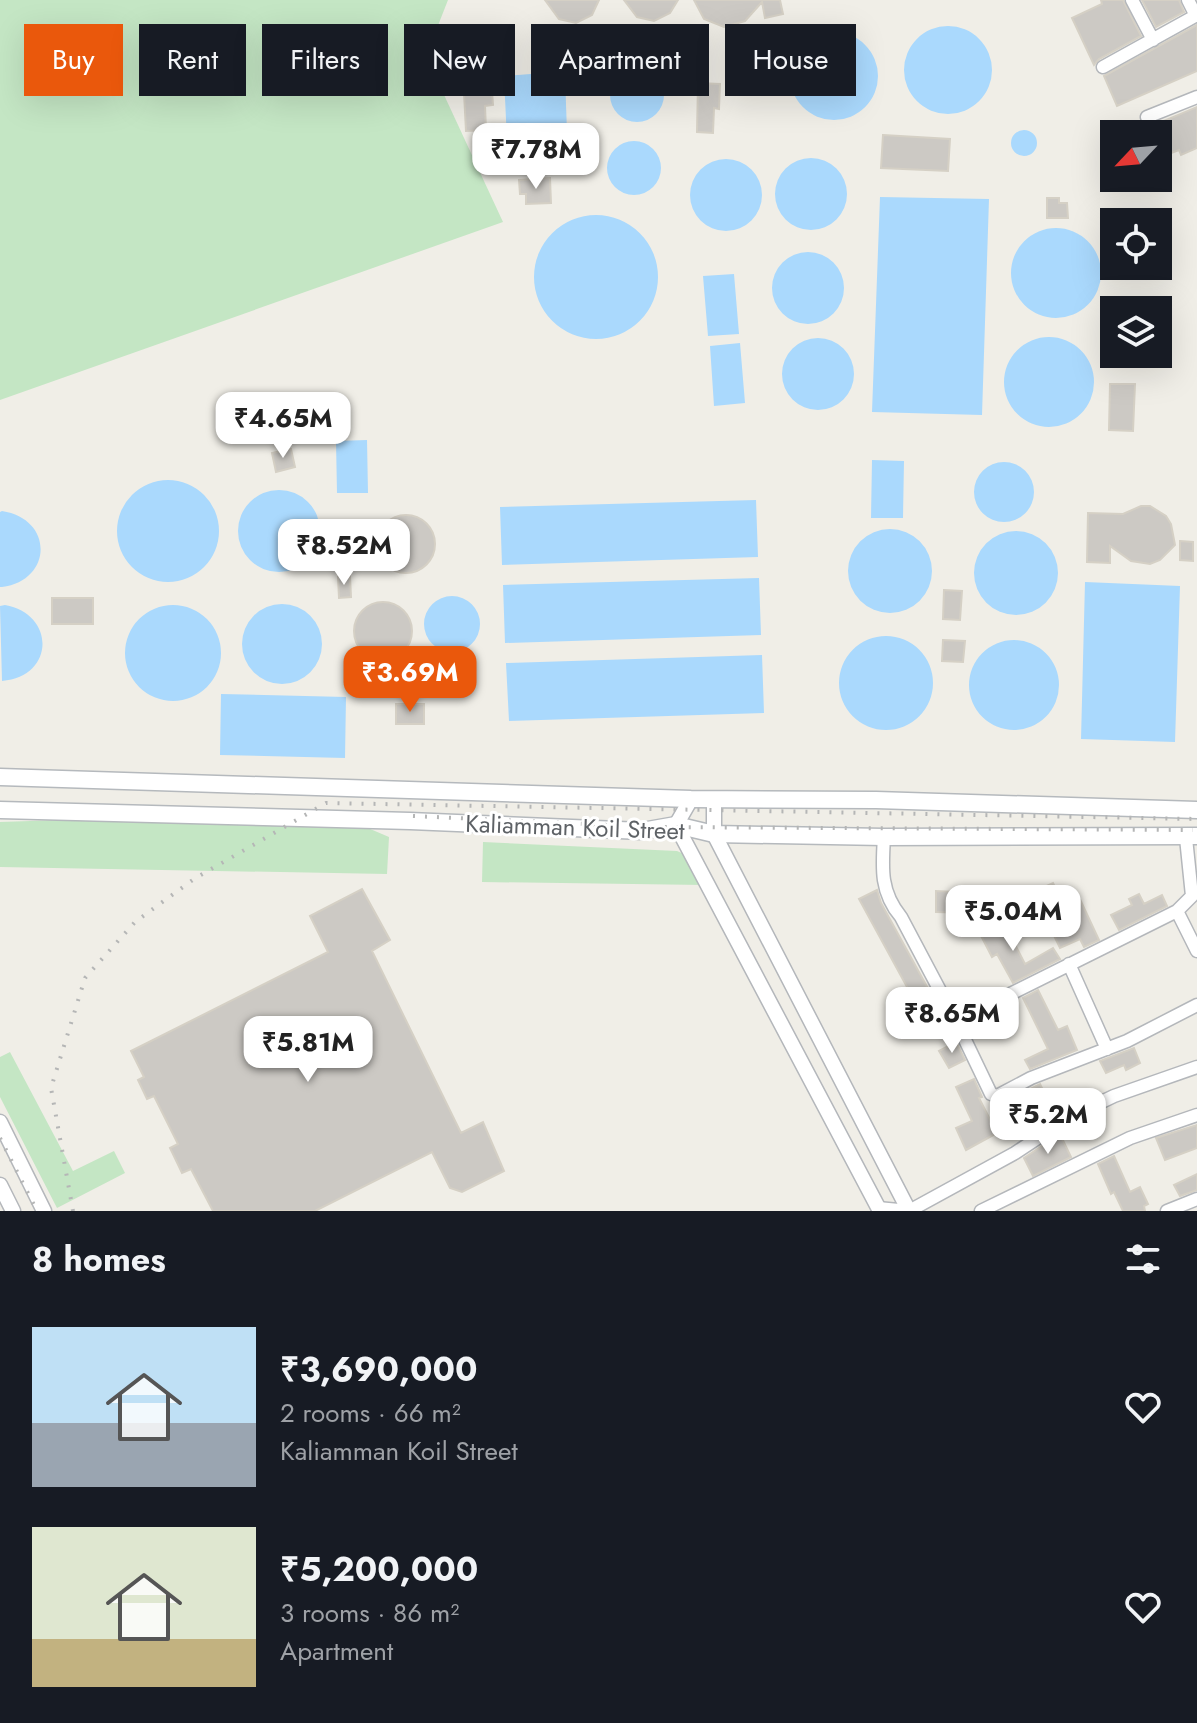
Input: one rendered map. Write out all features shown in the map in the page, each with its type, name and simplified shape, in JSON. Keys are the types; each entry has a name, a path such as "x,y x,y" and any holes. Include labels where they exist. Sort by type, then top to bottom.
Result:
{"main road":[{"name":"Kaliamman Koil Street","path":"0,777 691,799 905,800 1197,810"},
{"name":"Kaliamman Koil Street","path":"0,810 642,831 676,825 714,834 1192,837"}],"street":[{"path":"1132,0 1153,40"},
{"path":"1103,67 1197,16 1188,0"},
{"path":"1147,117 1197,97"},
{"path":"691,799 676,825 879,1210 909,1211 1015,1153 1068,1118 1114,1096 1197,1067"},
{"path":"714,799 714,834 909,1211"},
{"path":"884,837 881,880 991,1094 995,1096 1031,1078 1107,1049 1197,1005"},
{"path":"956,1021 1177,911 1192,896 1192,837"},
{"path":"1177,911 1197,951"},
{"path":"1069,964 1107,1049"},
{"path":"981,1211 1130,1138 1197,1115"},
{"path":"0,1122 44,1211"},
{"path":"0,1185 13,1211"},
{"path":"1167,1211 1197,1199"}],"green space":[{"path":"0,0 448,0 439,24 404,24 404,96 445,96 503,222 0,400"},
{"path":"328,811 389,837 387,874 0,867 0,822"},
{"path":"483,842 677,851 684,854 704,885 482,882"},
{"path":"10,1052 73,1171 114,1151 125,1173 57,1208 0,1097 0,1057"}],"water":[{"path":"948,26 965,30 979,39 988,53 992,70 988,87 979,101 965,110 948,114 931,110 917,101 908,87 904,70 908,53 917,39 931,30"},
{"path":"856,39 865,45 877,68 874,93 865,107 851,116 834,120 817,116 803,107 796,96 856,96"},
{"path":"531,74 531,96 566,96 568,160 508,163 505,96 515,96 515,75"},
{"path":"610,96 664,96 656,114 637,122 618,114"},
{"path":"1024,130 1033,134 1037,143 1033,152 1024,156 1015,152 1011,143 1015,134"},
{"path":"634,141 653,149 661,168 653,187 634,195 615,187 607,168 615,149"},
{"path":"811,158 831,164 841,174 847,194 841,214 831,224 811,230 791,224 781,214 775,194 781,174 791,164"},
{"path":"726,159 746,165 756,175 762,195 756,215 746,225 726,231 706,225 696,215 690,195 696,175 706,165"},
{"path":"880,197 989,199 982,415 872,412"},
{"path":"596,215 620,220 640,233 653,253 658,277 653,301 640,321 620,334 596,339 572,334 552,321 539,301 534,277 539,253 552,233 572,220"},
{"path":"1047,229 1065,229 1081,236 1097,256 1100,280 1093,298 1081,310 1065,317 1047,317 1031,310 1019,298 1012,282 1012,264 1019,248 1031,236"},
{"path":"808,252 828,258 838,268 844,288 838,308 828,318 808,324 788,318 778,308 772,288 778,268 788,258"},
{"path":"734,274 739,334 708,336 703,276"},
{"path":"1049,337 1066,341 1081,350 1090,365 1094,382 1090,399 1081,414 1066,423 1049,427 1032,423 1017,414 1008,399 1004,382 1008,365 1017,350 1032,341"},
{"path":"818,338 838,344 848,354 854,374 848,394 838,404 818,410 798,404 788,394 782,374 788,354 798,344"},
{"path":"740,343 745,403 714,406 710,346"},
{"path":"367,440 368,493 337,493 336,441"},
{"path":"872,460 904,461 903,518 871,518"},
{"path":"1004,462 1025,471 1034,492 1025,513 1004,522 983,513 974,492 983,471"},
{"path":"168,480 187,484 204,495 215,512 219,531 215,550 204,567 187,578 168,582 149,578 132,567 121,550 117,531 121,512 132,495 149,484"},
{"path":"271,490 287,490 302,497 313,508 320,531 317,547 308,560 287,572 271,572 256,565 245,554 238,539 238,523 245,508 256,497"},
{"path":"756,500 758,557 502,565 500,507"},
{"path":"0,512 19,516 31,525 41,549 31,573 19,582 0,587"},
{"path":"882,529 898,529 914,536 925,547 932,571 929,587 920,601 898,613 882,613 866,606 855,595 848,579 848,563 855,547 866,536"},
{"path":"1008,531 1024,531 1040,538 1051,549 1058,573 1055,589 1046,603 1024,615 1008,615 992,608 981,597 974,581 974,565 981,549 992,538"},
{"path":"759,578 761,635 505,643 503,585"},
{"path":"1085,582 1180,586 1175,742 1081,739"},
{"path":"452,596 472,604 480,624 472,644 452,652 432,644 424,624 432,604"},
{"path":"274,604 290,604 311,615 322,636 322,652 311,673 290,684 274,684 260,678 248,666 242,652 242,636 248,622 260,610"},
{"path":"173,605 191,609 207,619 217,635 221,653 217,671 207,687 191,697 173,701 155,697 139,687 129,671 125,653 129,635 139,619 155,609"},
{"path":"0,606 22,611 34,620 42,645 40,658 32,669 19,677 2,681"},
{"path":"886,636 904,640 919,650 929,665 933,683 929,701 919,716 904,726 886,730 868,726 853,716 843,701 839,683 843,665 853,650 868,640"},
{"path":"1014,640 1031,644 1046,653 1055,668 1059,685 1055,702 1046,717 1031,726 1014,730 997,726 982,717 973,702 969,685 973,668 982,653 997,644"},
{"path":"762,655 764,713 509,721 506,663"},
{"path":"221,694 346,697 345,758 220,755"}],"building":[{"path":"545,0 599,0 592,15 576,23 559,19"},
{"path":"624,0 678,0 670,13 654,21 637,17"},
{"path":"694,0 780,0 783,14 765,18 762,2 745,21 725,24 724,27 704,19"},
{"path":"1101,0 1123,0 1141,36 1099,59 1094,65 1072,18 1102,4"},
{"path":"1142,0 1179,0 1184,12 1156,27"},
{"path":"1197,25 1197,71 1117,106 1104,76"},
{"path":"709,84 720,84 719,109 714,108 713,133 697,132 698,96 709,96"},
{"path":"464,96 492,96 493,105 485,106 486,130 466,131"},
{"path":"1197,107 1197,148 1181,155 1179,150 1172,153 1172,120 1166,120"},
{"path":"883,135 950,139 948,171 881,168"},
{"path":"550,178 551,203 526,204 526,194 520,194 519,180"},
{"path":"1047,198 1059,198 1059,203 1067,203 1068,218 1047,218"},
{"path":"1110,384 1135,384 1133,431 1109,430"},
{"path":"291,449 295,467 276,472 272,453"},
{"path":"1141,506 1150,506 1166,516 1171,524 1175,545 1160,560 1150,564 1131,561 1110,546 1110,563 1087,562 1088,513 1123,514"},
{"path":"406,515 427,523 435,544 427,565 406,573 385,565 377,544 385,523"},
{"path":"1180,541 1193,542 1193,561 1180,560"},
{"path":"350,576 351,597 339,598 338,577"},
{"path":"944,590 962,591 960,620 943,619"},
{"path":"52,598 93,598 93,624 52,624"},
{"path":"383,602 404,610 412,631 404,652 383,660 362,652 354,631 362,610"},
{"path":"943,640 965,641 963,662 942,661"},
{"path":"396,704 424,704 424,724 396,724"},
{"path":"1053,883 1063,905 1079,897 1099,940 1084,947 1080,939 1060,948 1033,892"},
{"path":"362,889 390,940 372,951 461,1133 483,1122 504,1171 462,1192 450,1188 432,1152 315,1211 213,1211 191,1169 182,1173 170,1148 178,1144 154,1096 147,1099 138,1080 144,1077 131,1051 328,952 310,916"},
{"path":"957,889 976,891 974,913 936,912 936,891 957,892"},
{"path":"877,890 881,903 947,1023 931,1031 859,899"},
{"path":"1139,894 1144,904 1162,895 1167,906 1119,930 1111,915 1132,905 1129,899"},
{"path":"1002,919 1025,964 1053,948 1060,959 1013,983 997,954 992,957 979,932"},
{"path":"1038,990 1058,1030 1067,1026 1077,1050 1030,1069 1025,1060 1048,1049 1023,998"},
{"path":"956,1042 965,1060 949,1068 939,1051"},
{"path":"1134,1048 1140,1063 1126,1070 1124,1065 1106,1073 1100,1061"},
{"path":"974,1079 982,1097 979,1098 997,1133 966,1150 956,1128 972,1121 956,1087"},
{"path":"1040,1084 1050,1105 1024,1117 1014,1097"},
{"path":"1197,1125 1197,1148 1165,1160 1156,1138"},
{"path":"1060,1134 1071,1157 1033,1176 1024,1158"},
{"path":"1114,1156 1130,1192 1140,1187 1148,1204 1144,1206 1145,1211 1123,1211 1114,1192 1111,1194 1098,1164"},
{"path":"1197,1174 1197,1190 1180,1196 1174,1185"}],"railway":[{"path":"73,1211 51,1088 85,978 135,922 194,879 326,803 1197,819"},
{"path":"413,816 652,827 1193,830"},
{"path":"0,1138 37,1211"}]}
